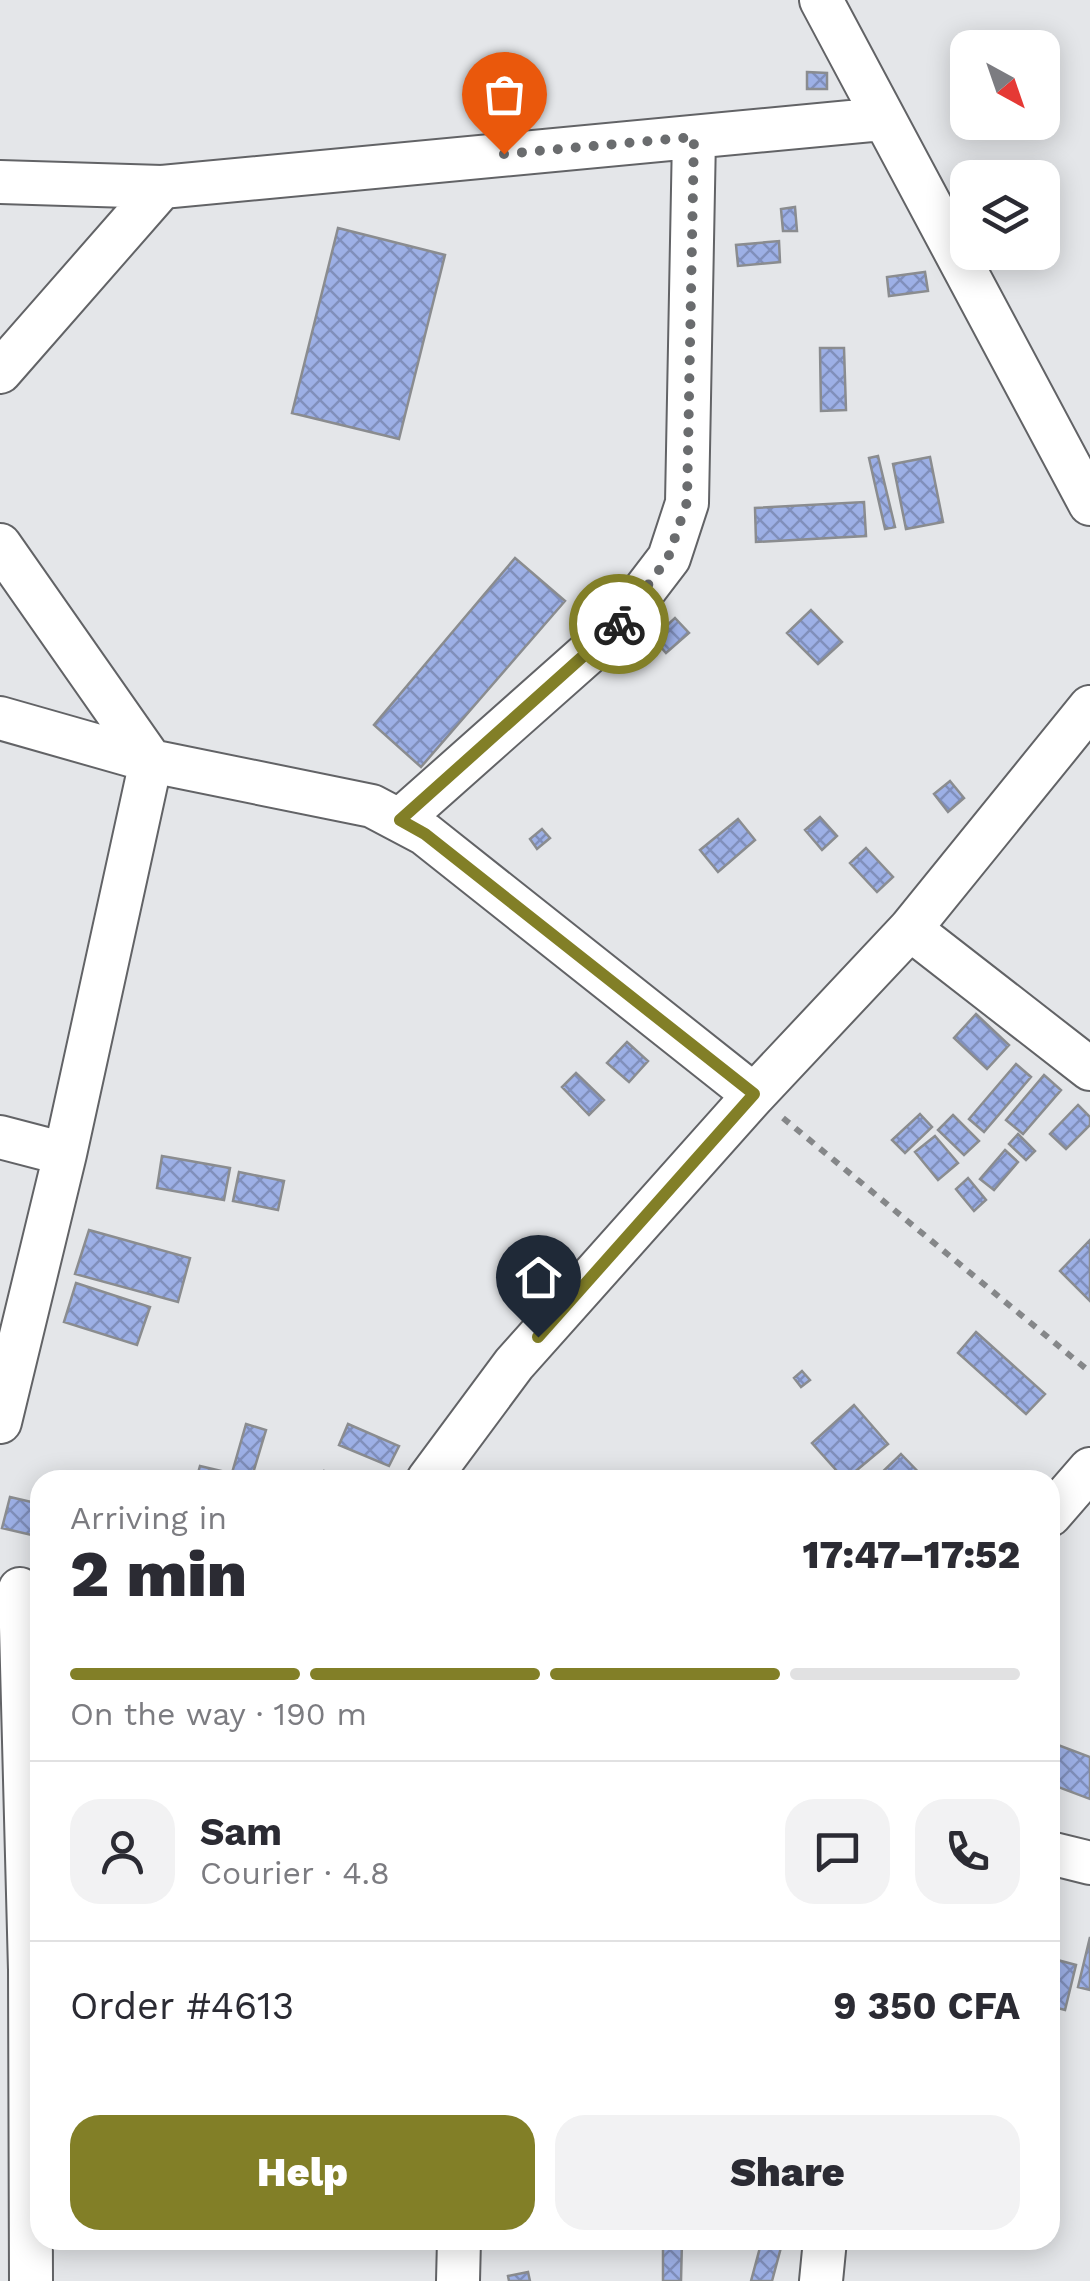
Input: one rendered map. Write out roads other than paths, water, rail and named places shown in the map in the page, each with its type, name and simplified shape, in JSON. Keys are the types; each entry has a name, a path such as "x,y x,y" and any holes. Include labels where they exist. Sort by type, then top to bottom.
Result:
{"street":[{"path":"821,0 1090,504"},
{"path":"0,182 162,186 882,119"},
{"path":"400,820 614,630 668,558 687,502 694,137"},
{"path":"0,372 162,186"},
{"path":"0,545 152,761 65,1154 0,1422"},
{"path":"435,1470 514,1364 754,1094 910,929 1090,707"},
{"path":"0,718 152,761 372,806 425,834 754,1094"},
{"path":"910,929 1090,1070"},
{"path":"0,1136 65,1154"},
{"path":"1060,1504 1090,1469"},
{"path":"20,1589 30,1844"},
{"path":"1060,1856 1090,1863"},
{"path":"32,2250 32,2281"},
{"path":"458,2250 458,2281"},
{"path":"822,2281 825,2250"}]}
